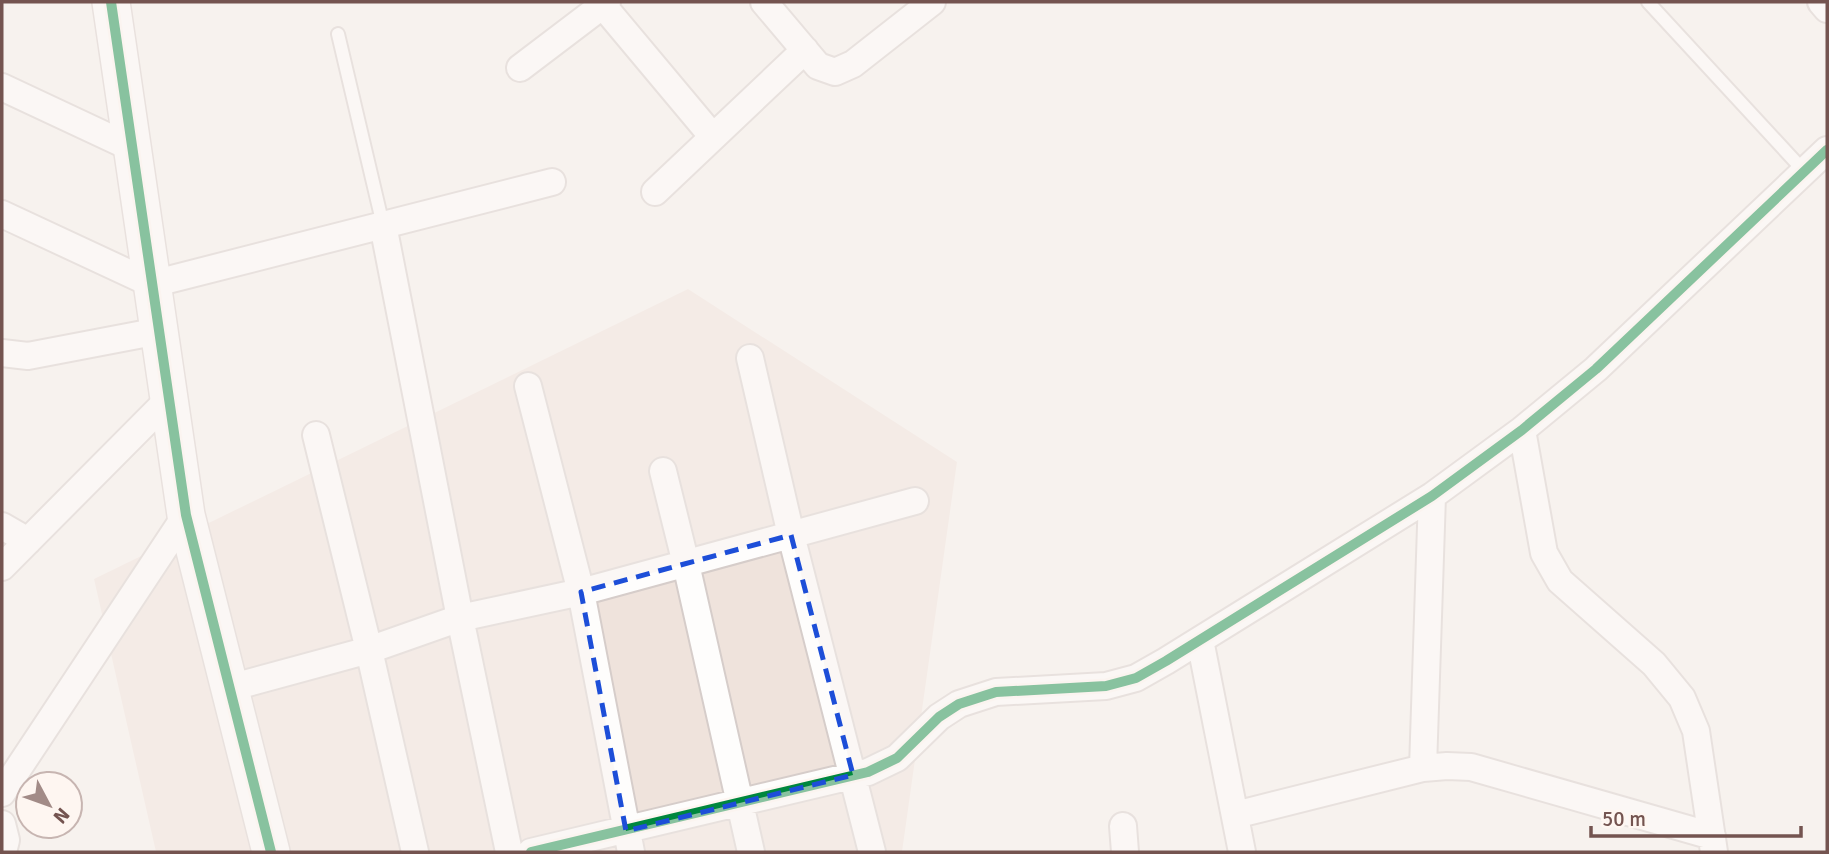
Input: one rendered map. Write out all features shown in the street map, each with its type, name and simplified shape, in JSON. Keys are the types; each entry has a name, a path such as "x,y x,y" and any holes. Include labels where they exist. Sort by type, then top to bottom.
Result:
{"street":[{"path":"111,2 186,515 271,852"},
{"path":"764,2 818,66 835,72 853,64 932,2"},
{"path":"1821,2 1827,9"},
{"path":"520,68 604,3 713,137"},
{"path":"655,192 805,50"},
{"path":"2,87 132,148"},
{"path":"531,852 628,842 739,803 868,772 897,758 939,717 959,704 996,692 1106,687 1136,678 1432,496 1522,430 1596,369 1827,150"},
{"path":"2,215 152,284 552,182"},
{"path":"383,225 509,852"},
{"path":"2,353 28,356 159,331"},
{"path":"750,358 791,535 872,852"},
{"path":"528,386 582,592 628,842"},
{"path":"2,567 169,399"},
{"path":"1235,815 1423,768 1471,767 1713,844 1696,731 1682,698 1654,664 1560,581 1544,553 1522,430"},
{"path":"316,435 415,852"},
{"path":"663,471 751,852"},
{"path":"1423,768 1432,496"},
{"path":"229,688 369,650 460,618 582,592 915,501"},
{"path":"2,793 186,515"},
{"path":"2,526 28,541"},
{"path":"1200,640 1242,852"},
{"path":"2,824 6,840 3,852"}],"lane":[{"path":"1648,2 1804,171"},
{"path":"338,34 383,225"}],"highlighted area":[{"path":"791,535 853,775 626,831 581,592"}],"shaded area":[{"path":"688,289 957,462 902,852 156,852 94,579"}],"cycle path":[{"path":"111,2 186,515 271,852"},
{"path":"531,852 868,772 897,758 939,717 959,704 996,692 1106,686 1136,678 1432,496 1522,430 1596,369 1827,150"}]}
